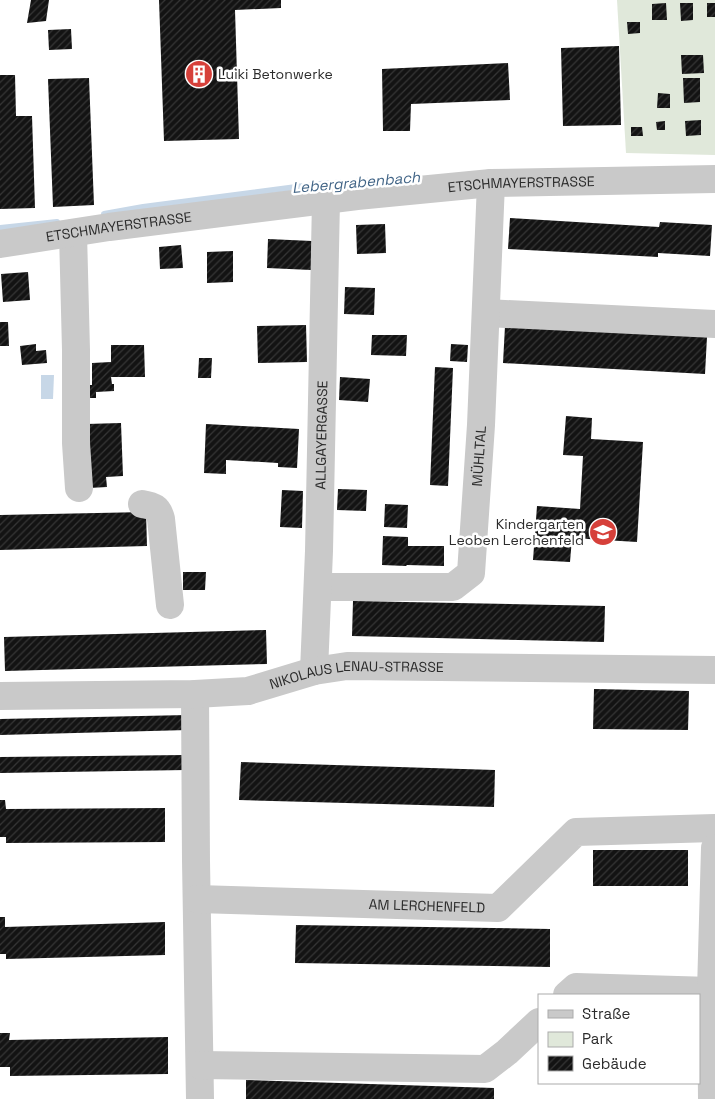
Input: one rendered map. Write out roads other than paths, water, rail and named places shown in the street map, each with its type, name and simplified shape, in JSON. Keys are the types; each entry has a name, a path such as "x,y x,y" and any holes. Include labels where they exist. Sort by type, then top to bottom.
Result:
{"street":[{"name":"ETSCHMAYERSTRASSE","path":"0,244 357,196 491,183 715,179"},
{"name":"MÜHLTAL","path":"318,587 453,587 471,573 481,425 491,183"},
{"name":"ALLGAYERGASSE","path":"314,671 318,587 326,200"},
{"path":"74,233 76,443 79,488"},
{"path":"486,313 715,324"},
{"path":"142,504 150,505 160,512 170,605"},
{"name":"NIKOLAUS LENAU-STRASSE","path":"0,696 195,694 248,691 314,671 347,666 715,670"},
{"path":"195,694 200,1099"},
{"name":"AM LERCHENFELD","path":"197,899 498,908 576,832 715,828"},
{"path":"712,1099 711,991 715,848"},
{"path":"568,994 576,988 711,991"},
{"path":"200,1065 485,1069 507,1052 538,1023"}],"water":[{"path":"41,375 54,375 53,399 41,399"}],"waterway":[{"name":"Lebergrabenbach","path":"104,214 143,207 319,184 397,179"},
{"name":"Lebergrabenbach","path":"0,228 57,222"}],"place":[{"name":"Luiki Betonwerke","path":"199,74"},
{"name":"Kindergarten Leoben Lerchenfeld","path":"603,532"}]}
